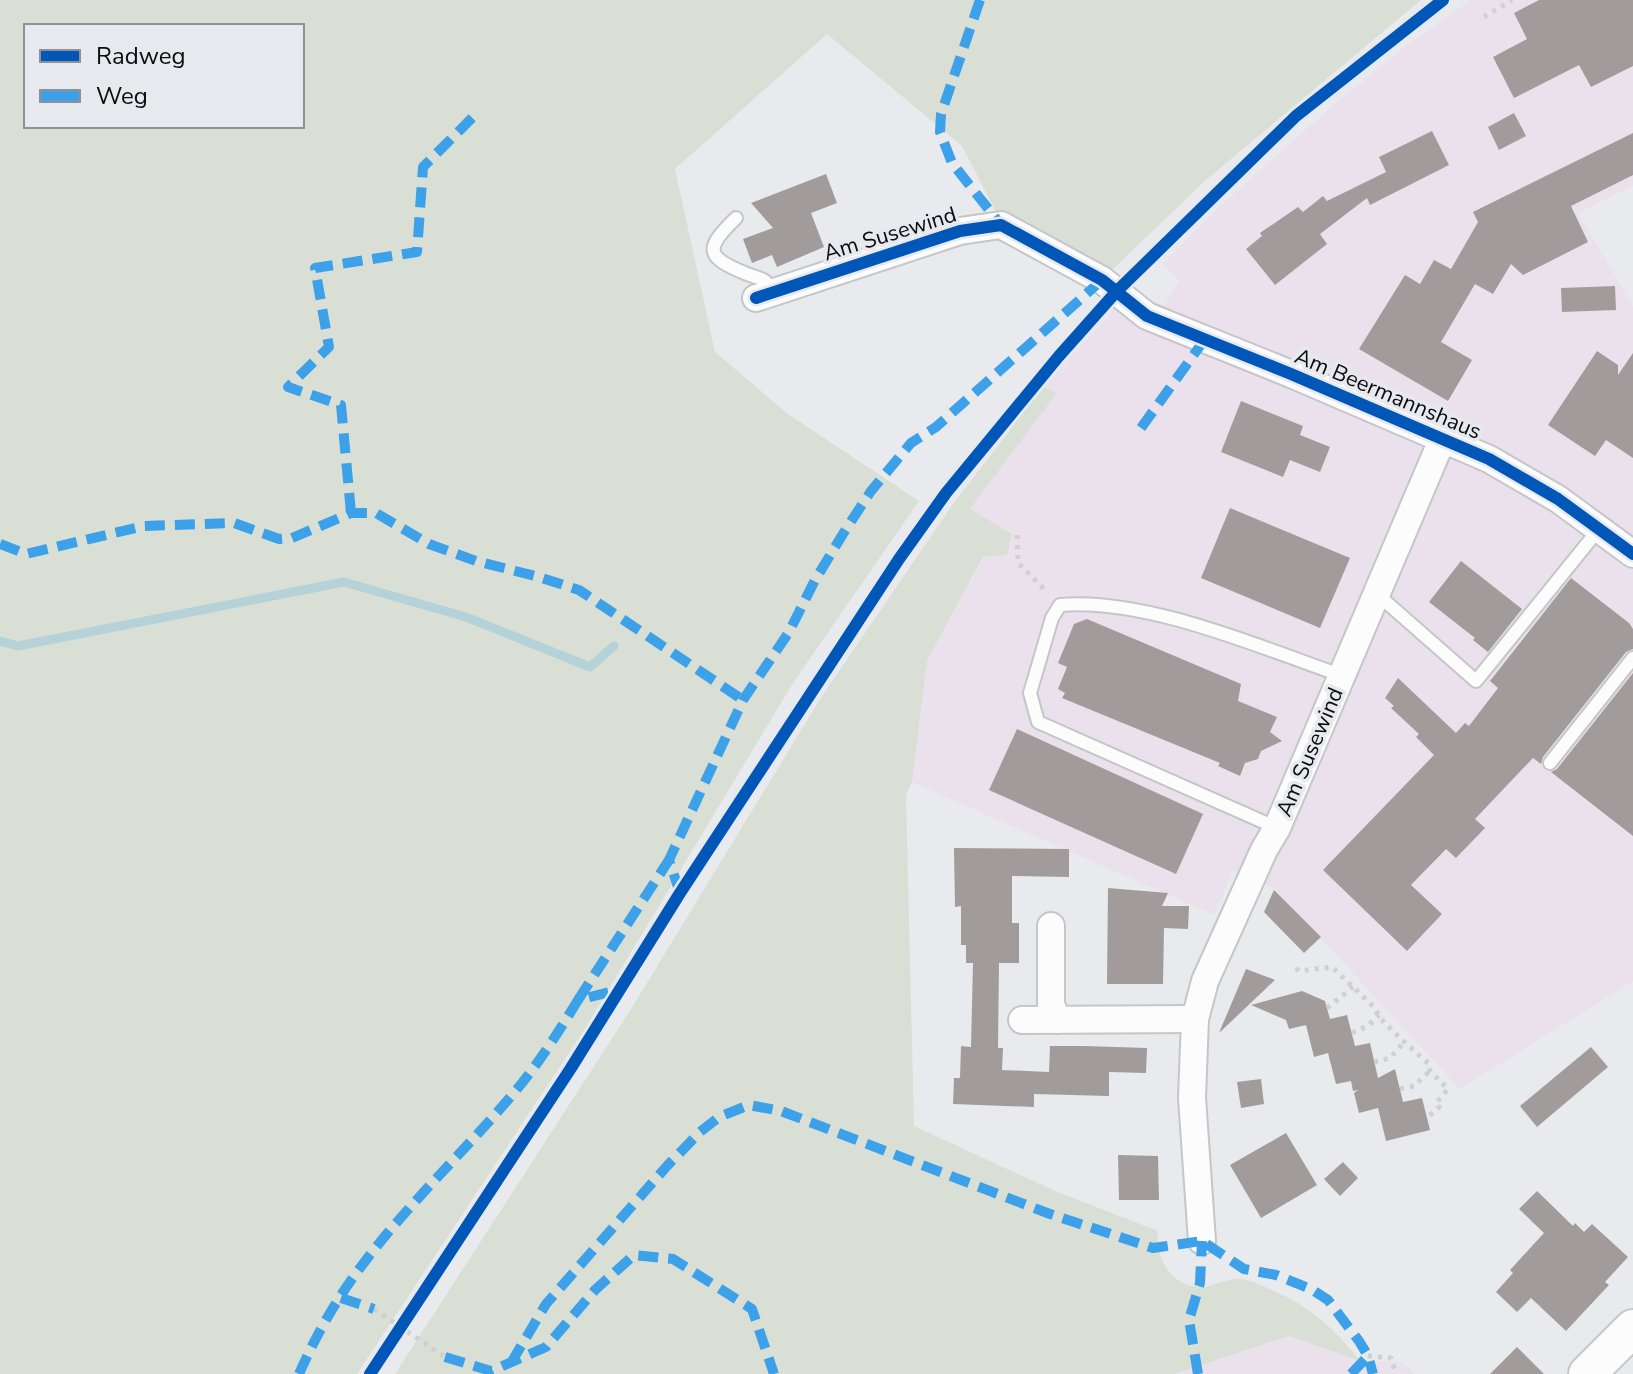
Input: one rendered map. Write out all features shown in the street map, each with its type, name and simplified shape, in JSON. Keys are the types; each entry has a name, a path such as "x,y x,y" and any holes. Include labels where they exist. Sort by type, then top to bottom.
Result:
{"main road":[{"path":"1587,1374 1633,1328"}],"street":[{"name":"Am Susewind","path":"764,295 960,231 1001,225 1102,280 1116,292"},
{"name":"Am Beermannshaus","path":"1116,292 1147,316 1489,459 1558,499 1633,554"},
{"name":"Am Susewind","path":"1202,1241 1192,1098 1195,1019 1205,981 1277,828 1442,440"},
{"path":"1051,926 1051,1004 1057,1020"},
{"path":"1022,1020 1195,1019"}],"lane":[{"path":"736,218 715,238 713,248 716,257 725,265 765,280 764,295"},
{"path":"1377,594 1476,681 1599,529"},
{"path":"1277,828 1038,722 1030,693 1052,618 1060,605 1127,610 1190,623 1343,676"},
{"path":"1550,763 1633,658"}],"path":[{"path":"1484,17 1512,0"},
{"path":"1017,535 1018,563 1060,605"},
{"path":"1296,968 1299,971 1332,967 1430,1065 1430,1071 1448,1089 1436,1103 1439,1107 1427,1118"},
{"path":"1327,1008 1353,987"},
{"path":"1352,1033 1368,1026 1379,1015"},
{"path":"1374,1062 1390,1058 1404,1042"},
{"path":"1400,1089 1414,1086 1430,1071"},
{"path":"374,1309 445,1357"},
{"path":"1368,1356 1391,1358 1396,1374"}],"shaded area":[{"path":"0,0 1421,0 1207,179 1112,270 1100,270 997,214 962,146 827,34 675,169 715,352 788,414 919,501 793,683 586,1027 357,1374 0,1374"},
{"path":"1471,0 1633,0 1633,185 1578,213 1633,306 1633,981 1460,1089 1274,888 1232,872 1214,915 912,782 927,661 984,557 1007,555 1012,535 969,509 1056,394 1043,387 1130,293 1164,305 1180,281 1163,264 1218,208 1330,108 1405,47"},
{"path":"1043,387 1057,393 970,509 1012,534 1007,555 983,557 927,661 912,782 906,795 914,1126 1053,1190 1158,1231 1163,1261 1174,1277 1182,1282 1202,1287 1243,1279 1287,1297 1322,1320 1360,1361 1289,1336 1174,1374 395,1374 631,1009 822,696 953,504"},
{"path":"1289,1336 1360,1361 1402,1362 1415,1374 1174,1374"}],"building":[{"path":"1539,0 1633,0 1633,66 1591,87 1579,65 1514,98 1493,57 1527,39 1514,13"},
{"path":"1514,113 1526,136 1499,150 1488,127"},
{"path":"1432,131 1449,165 1370,205 1367,198 1320,234 1327,244 1275,285 1246,249 1262,236 1260,233 1298,207 1303,212 1323,196 1327,201 1386,172 1379,157"},
{"path":"1633,133 1633,175 1571,206 1588,242 1523,275 1511,264 1493,294 1475,284 1441,342 1472,360 1448,401 1359,349 1405,275 1420,284 1434,260 1451,269 1478,222 1473,212"},
{"path":"826,174 837,203 811,213 824,247 777,267 772,255 752,263 743,239 773,228 751,203"},
{"path":"1615,286 1616,310 1562,312 1561,288"},
{"path":"1597,351 1618,365 1618,375 1633,353 1633,458 1606,440 1595,456 1548,425"},
{"path":"1241,401 1303,426 1300,435 1330,447 1320,472 1290,460 1283,477 1221,452"},
{"path":"1230,508 1350,558 1320,628 1201,578"},
{"path":"1461,561 1522,609 1488,652 1429,602"},
{"path":"1571,578 1629,623 1633,629 1633,649 1626,652 1543,757 1541,764 1533,758 1475,819 1485,828 1456,858 1446,849 1411,885 1442,914 1407,951 1323,870 1434,755 1385,698 1398,678 1456,733 1465,723 1469,726 1498,688 1490,681"},
{"path":"1087,619 1241,684 1238,701 1277,717 1270,732 1282,741 1261,751 1258,759 1245,763 1240,776 1218,766 1220,763 1062,698 1065,693 1058,689 1067,667 1058,663 1074,624"},
{"path":"1633,673 1633,836 1551,772 1557,769"},
{"path":"1017,729 1203,814 1176,874 989,790"},
{"path":"954,848 1069,849 1069,877 1012,876 1012,923 1019,923 1019,963 999,963 998,1048 1003,1048 1002,1070 1049,1072 1050,1046 1083,1046 1147,1048 1146,1073 1109,1072 1109,1096 1034,1094 1034,1107 953,1104 954,1078 960,1078 961,1046 971,1047 973,963 966,963 966,945 961,945 961,906 955,907"},
{"path":"1108,888 1168,893 1162,906 1189,906 1188,929 1164,928 1163,984 1107,984"},
{"path":"1274,890 1321,937 1304,953 1264,912"},
{"path":"1246,969 1275,980 1219,1033"},
{"path":"1302,991 1325,1001 1330,1019 1347,1015 1355,1046 1370,1043 1378,1078 1395,1069 1403,1102 1422,1098 1430,1130 1386,1141 1378,1108 1359,1113 1354,1093 1358,1090 1353,1091 1351,1081 1336,1084 1328,1053 1314,1057 1306,1025 1289,1029 1286,1020 1251,1005"},
{"path":"1591,1047 1608,1067 1537,1127 1520,1106"},
{"path":"1261,1079 1264,1104 1241,1108 1237,1082"},
{"path":"1286,1133 1317,1185 1261,1218 1230,1165"},
{"path":"1118,1155 1158,1156 1159,1200 1119,1200"},
{"path":"1343,1162 1358,1178 1340,1196 1324,1179"},
{"path":"1537,1191 1573,1226 1575,1223 1584,1232 1592,1224 1628,1257 1605,1282 1609,1285 1566,1331 1531,1298 1517,1312 1496,1292 1513,1273 1510,1270 1544,1233 1519,1209"},
{"path":"1517,1347 1544,1374 1490,1374"}],"waterway":[{"path":"0,641 18,646 344,582 466,617 590,667 614,646"}],"marked path":[{"path":"980,0 941,114 940,132 952,163 1001,225"},
{"path":"351,513 341,405 288,387 329,347 315,268 417,252 423,167 477,113"},
{"path":"680,893 669,860 743,700 789,632 815,580 871,491 911,443 936,427 1102,280"},
{"path":"1141,428 1205,339"},
{"path":"0,544 26,554 144,526 234,523 279,539 292,538 351,513 376,513 429,544 476,561 579,590 743,700"},
{"path":"578,1000 669,860"},
{"path":"299,1374 328,1317 363,1264 521,1084 578,1000 622,989"},
{"path":"511,1363 546,1304 667,1166 719,1117 749,1105 781,1111 1050,1214 1153,1248 1202,1241 1244,1269 1276,1275 1311,1289 1328,1300 1359,1341 1368,1356 1373,1374"},
{"path":"1198,1374 1189,1320 1200,1283 1202,1241"},
{"path":"445,1357 491,1371 546,1347 595,1290 634,1255 673,1259 752,1309 774,1374"},
{"path":"341,1298 374,1309"},
{"path":"1351,1374 1368,1356"}],"cycle path":[{"path":"370,1374 571,1068 680,893 899,559 946,493 1116,292 1296,116 1443,0"},
{"path":"756,298 960,231 1001,225 1102,280 1147,316 1489,459 1558,499 1633,554"}]}
